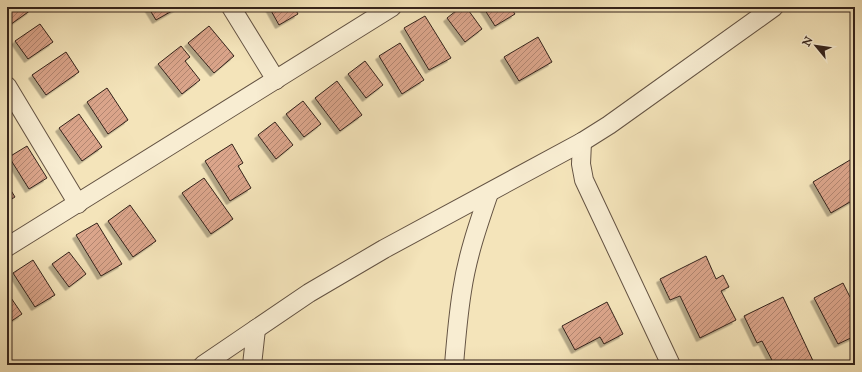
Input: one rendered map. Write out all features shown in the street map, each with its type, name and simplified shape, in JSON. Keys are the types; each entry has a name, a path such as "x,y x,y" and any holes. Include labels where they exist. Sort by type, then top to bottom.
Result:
{"street":[{"path":"231,7 276,80"},
{"path":"7,247 392,7"},
{"path":"203,365 309,293 384,250 582,142 609,125 774,7"},
{"path":"7,86 78,204"},
{"path":"582,142 581,164 584,180 671,365"},
{"path":"454,365 462,290 478,223 489,192"},
{"path":"252,365 256,329"}],"building":[{"path":"7,7 29,7 31,10 7,27"},
{"path":"148,7 179,7 156,20"},
{"path":"269,7 294,7 298,14 279,25"},
{"path":"461,7 466,7 482,29 465,42 447,18"},
{"path":"483,7 510,7 515,14 495,26"},
{"path":"425,16 451,58 429,70 404,28"},
{"path":"40,24 53,42 28,59 15,41"},
{"path":"209,26 234,56 214,73 188,43"},
{"path":"538,37 552,62 519,81 504,57"},
{"path":"400,43 424,80 402,94 379,56"},
{"path":"181,46 190,57 185,61 200,80 182,94 158,64"},
{"path":"66,52 79,72 46,95 32,75"},
{"path":"365,61 383,85 366,98 348,74"},
{"path":"337,81 362,115 340,131 315,98"},
{"path":"107,88 128,120 108,134 87,102"},
{"path":"303,101 321,124 304,137 286,114"},
{"path":"79,114 102,147 82,161 59,128"},
{"path":"275,122 293,145 276,159 258,135"},
{"path":"232,144 243,163 238,166 251,188 230,201 205,161"},
{"path":"27,146 47,178 29,189 9,157"},
{"path":"850,160 855,168 855,199 831,213 813,182"},
{"path":"204,178 233,219 211,234 182,193"},
{"path":"7,184 15,197 7,202"},
{"path":"130,205 156,241 133,257 108,221"},
{"path":"97,223 122,264 101,276 76,235"},
{"path":"69,252 86,274 69,287 52,264"},
{"path":"706,256 716,279 723,275 729,287 721,291 736,320 700,338 680,296 670,300 660,279"},
{"path":"33,260 55,295 35,307 13,273"},
{"path":"843,283 850,297 855,295 855,336 838,344 814,298"},
{"path":"7,292 22,314 7,324"},
{"path":"783,297 815,365 771,365 774,364 762,341 757,343 744,316"},
{"path":"607,302 623,334 604,344 600,337 575,350 562,326"}]}
